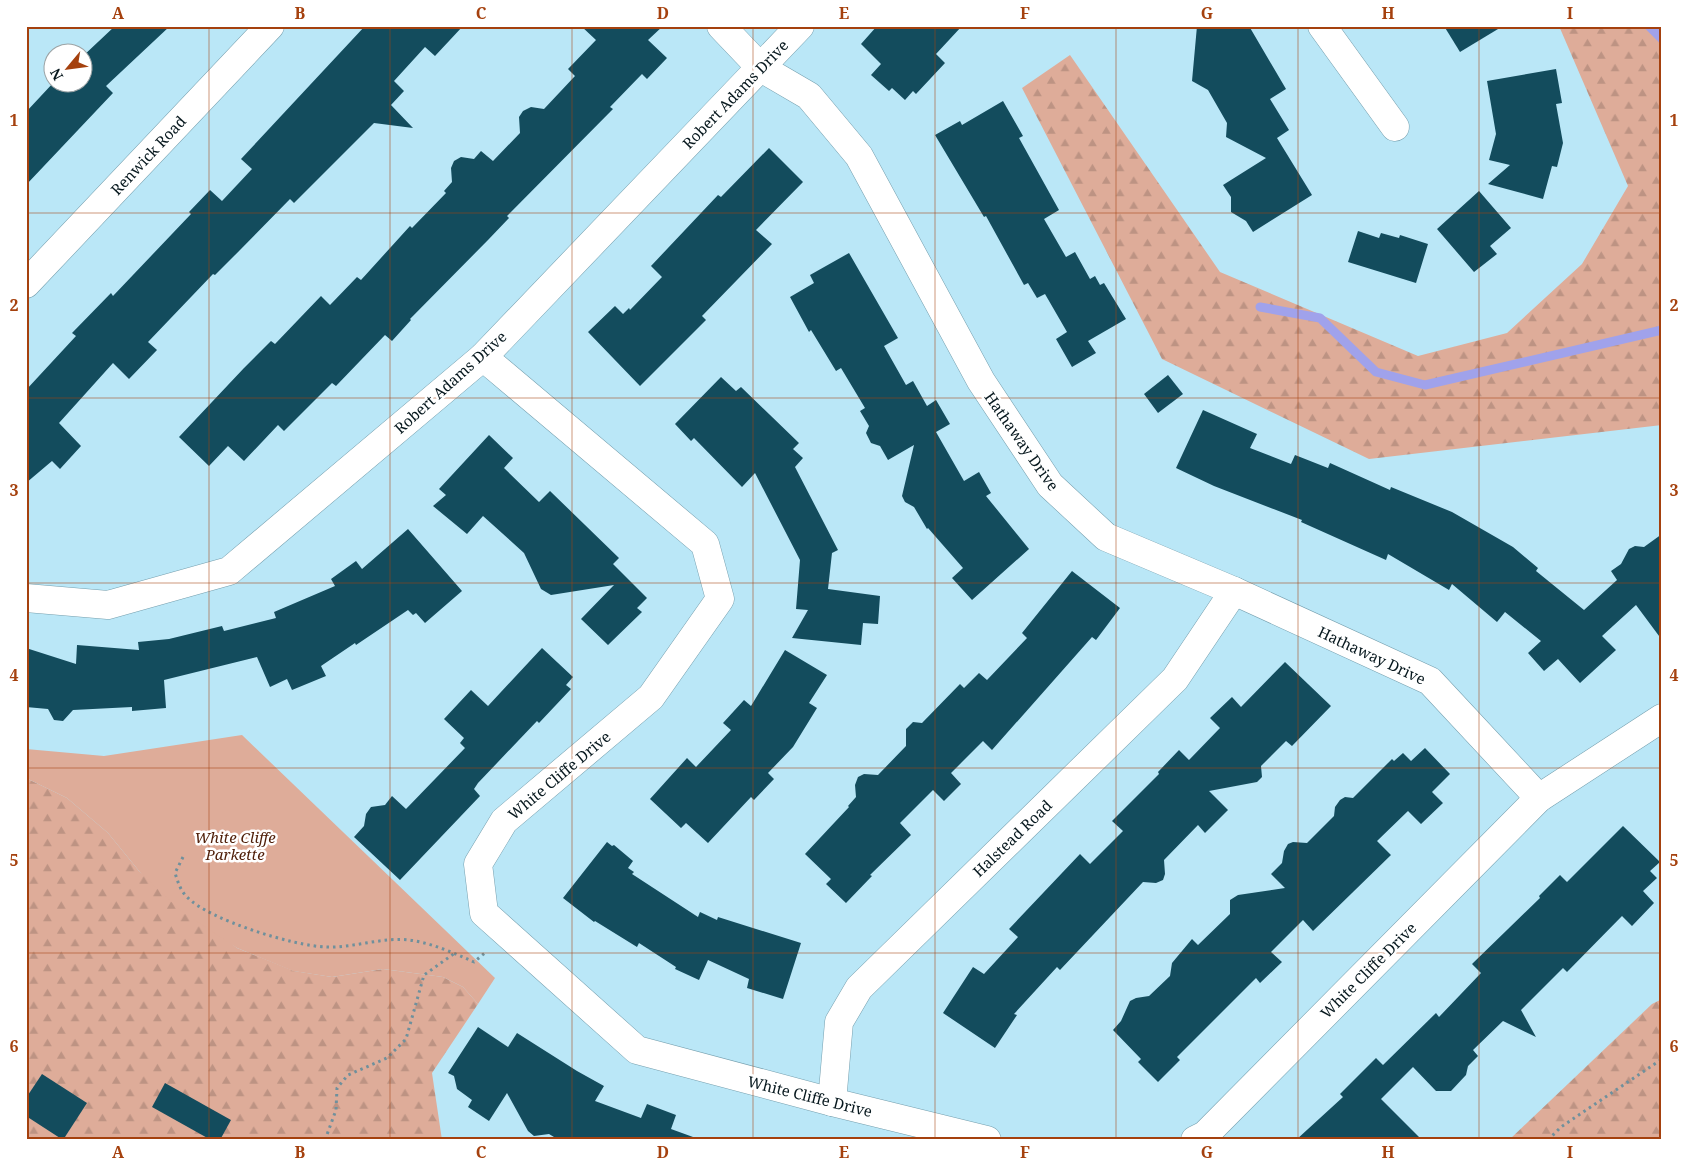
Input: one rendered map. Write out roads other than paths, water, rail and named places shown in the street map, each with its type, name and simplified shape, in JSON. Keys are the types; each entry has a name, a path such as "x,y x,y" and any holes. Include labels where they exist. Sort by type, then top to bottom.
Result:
{"street":[{"name":"Renwick Road","path":"26,284 270,26"},
{"name":"Hathaway Drive","path":"721,26 761,68 809,96 859,156 981,381 1050,485 1106,537 1234,591 1430,681 1539,798"},
{"name":"Robert Adams Drive","path":"26,598 108,605 229,571 483,357 800,26"},
{"path":"1322,26 1395,127"},
{"name":"White Cliffe Drive","path":"483,357 705,544 720,599 650,697 504,822 478,864 484,913 637,1050 832,1102 987,1140"},
{"name":"Halstead Road","path":"832,1102 839,1022 859,988 1175,680 1234,591"},
{"name":"White Cliffe Drive","path":"1195,1140 1205,1135 1539,798 1662,718"}],"waterway":[{"path":"1649,26 1662,39"},
{"path":"1260,307 1320,318 1376,372 1425,385 1662,330"}],"park label":[{"name":"White Cliffe Parkette","path":"235,846"}]}
